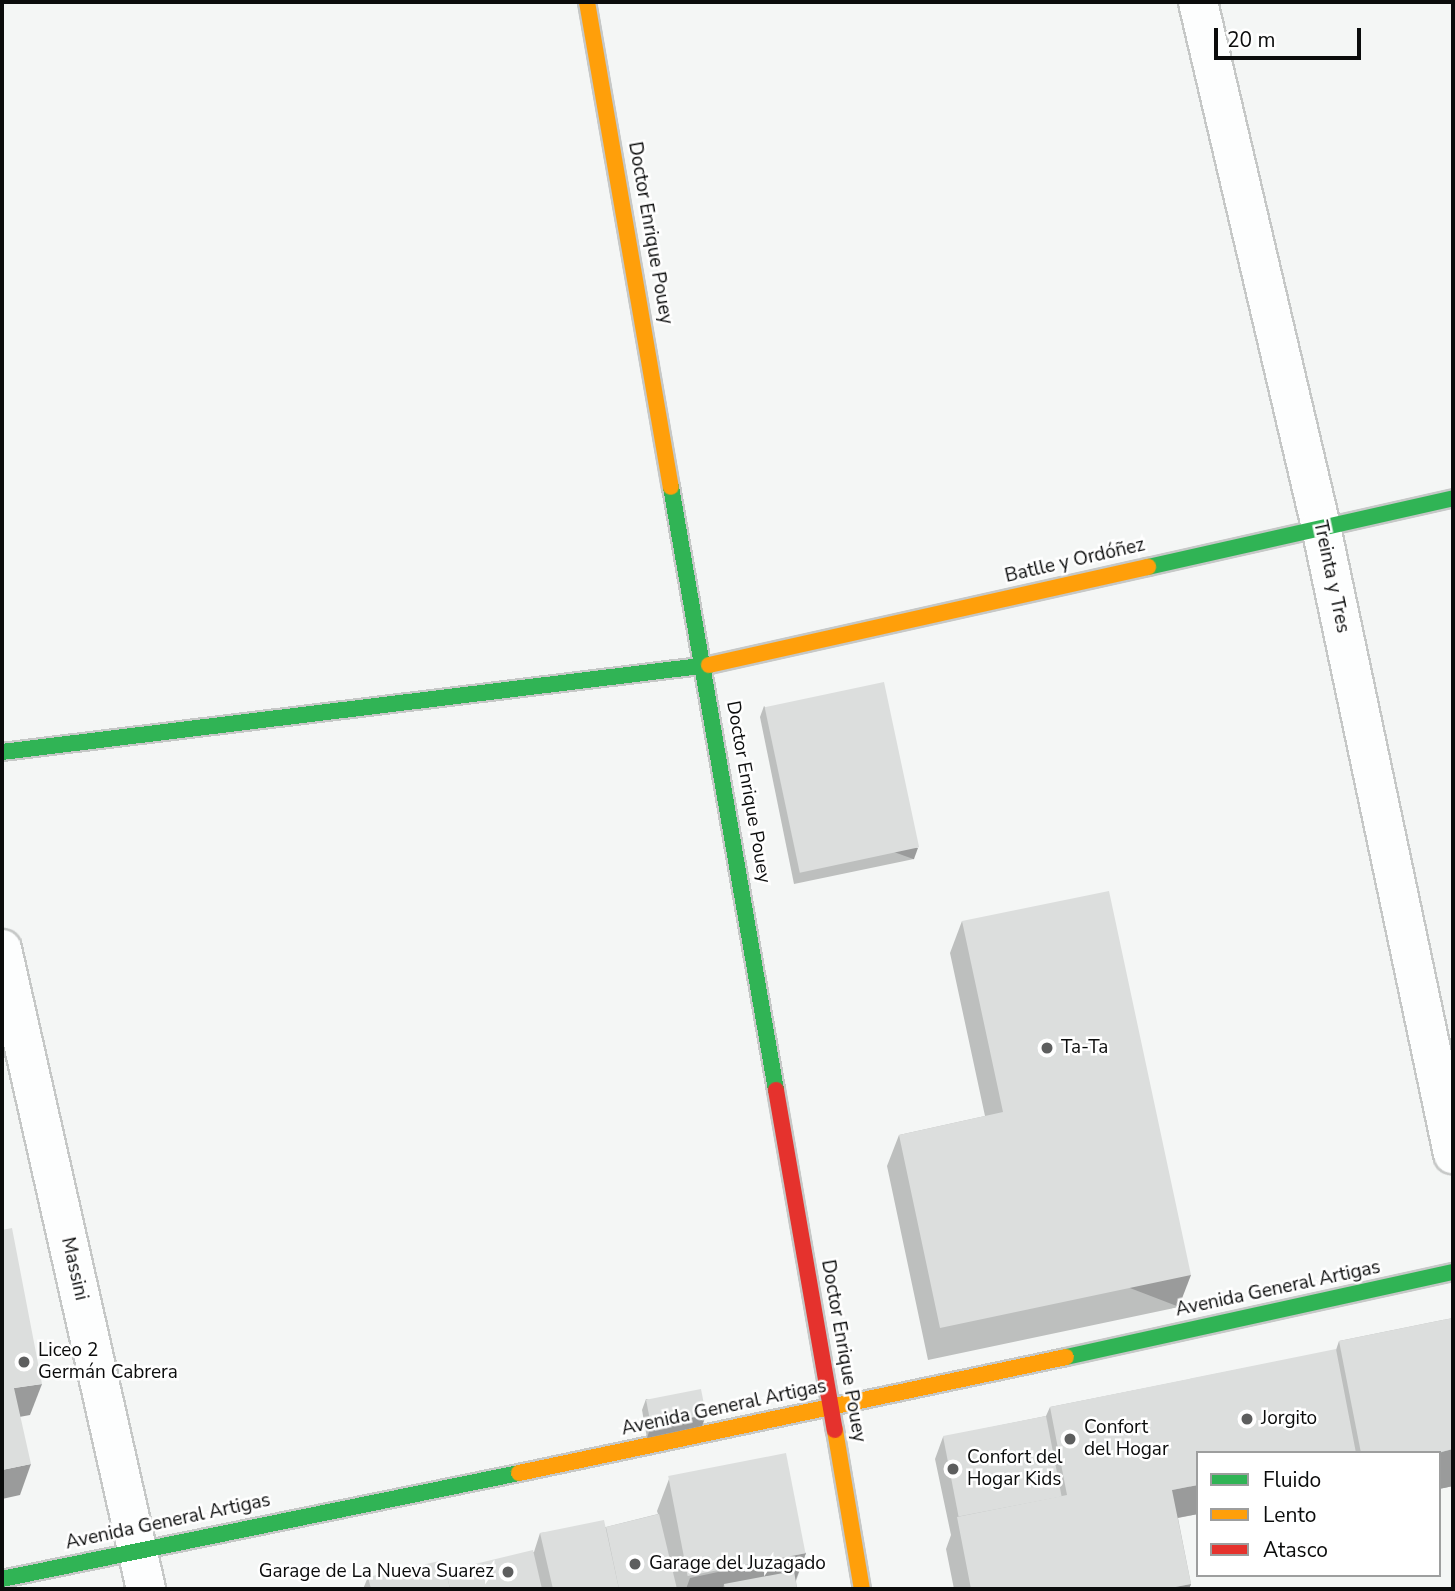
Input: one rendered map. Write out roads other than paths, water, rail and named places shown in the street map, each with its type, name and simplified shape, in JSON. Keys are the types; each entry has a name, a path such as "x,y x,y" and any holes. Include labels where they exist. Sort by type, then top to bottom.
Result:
{"street":[{"name":"Doctor Enrique Pouey","path":"587,2 706,666 862,1589"},
{"name":"Treinta y Tres","path":"1198,2 1321,527 1453,1154"},
{"name":"Batlle y Ordóñez","path":"2,752 706,666 1453,498"},
{"name":"Massini","path":"2,950 146,1589"},
{"name":"Avenida General Artigas","path":"2,1579 832,1408 1453,1272"}],"place":[{"name":"Ta-Ta","path":"1047,1048"},
{"name":"Liceo 2 Germán Cabrera","path":"24,1362"},
{"name":"Jorgito","path":"1247,1419"},
{"name":"Confort del Hogar","path":"1070,1439"},
{"name":"Confort del Hogar Kids","path":"953,1469"},
{"name":"Garage del Juzagado","path":"635,1564"},
{"name":"Garage de La Nueva Suarez","path":"508,1572"}]}
